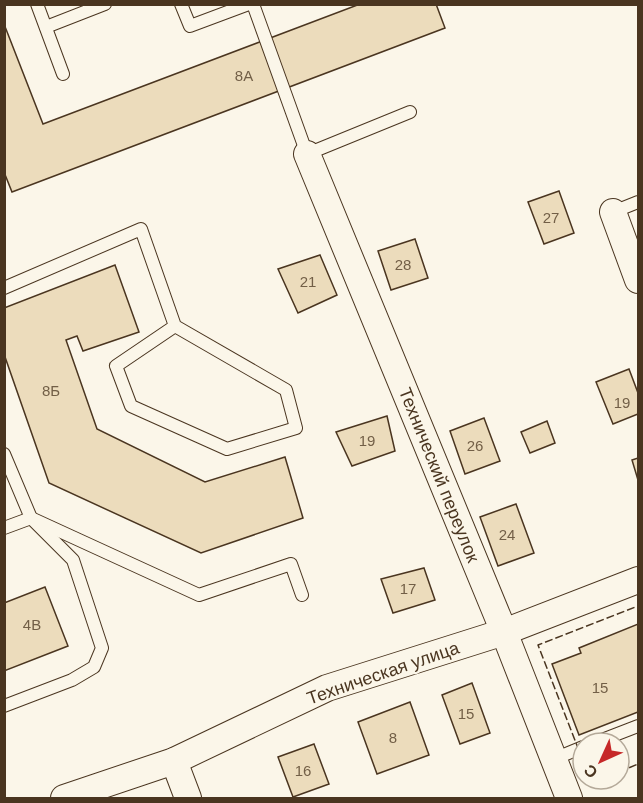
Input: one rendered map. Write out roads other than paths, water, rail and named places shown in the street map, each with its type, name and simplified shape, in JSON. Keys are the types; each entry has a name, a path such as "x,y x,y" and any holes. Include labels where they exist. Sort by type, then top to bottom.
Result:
{"street":[{"name":"Технический переулок","path":"307,153 504,632 569,798"},
{"path":"614,212 639,280"},
{"name":"Техническая улица","path":"64,798 174,761 327,688 504,632 639,580"},
{"path":"174,761 188,798"}],"lane":[{"path":"37,4 63,74"},
{"path":"46,27 105,4"},
{"path":"181,4 190,26 251,4 307,153 410,112"},
{"path":"614,212 639,202"},
{"path":"4,288 141,229 175,326 286,390 296,428 227,449 131,406 116,366 175,326"},
{"path":"4,454 31,519 73,560 102,648 94,666 72,680 4,706"},
{"path":"4,528 31,519 200,595 291,564 302,595"},
{"path":"554,759 571,752"}]}
